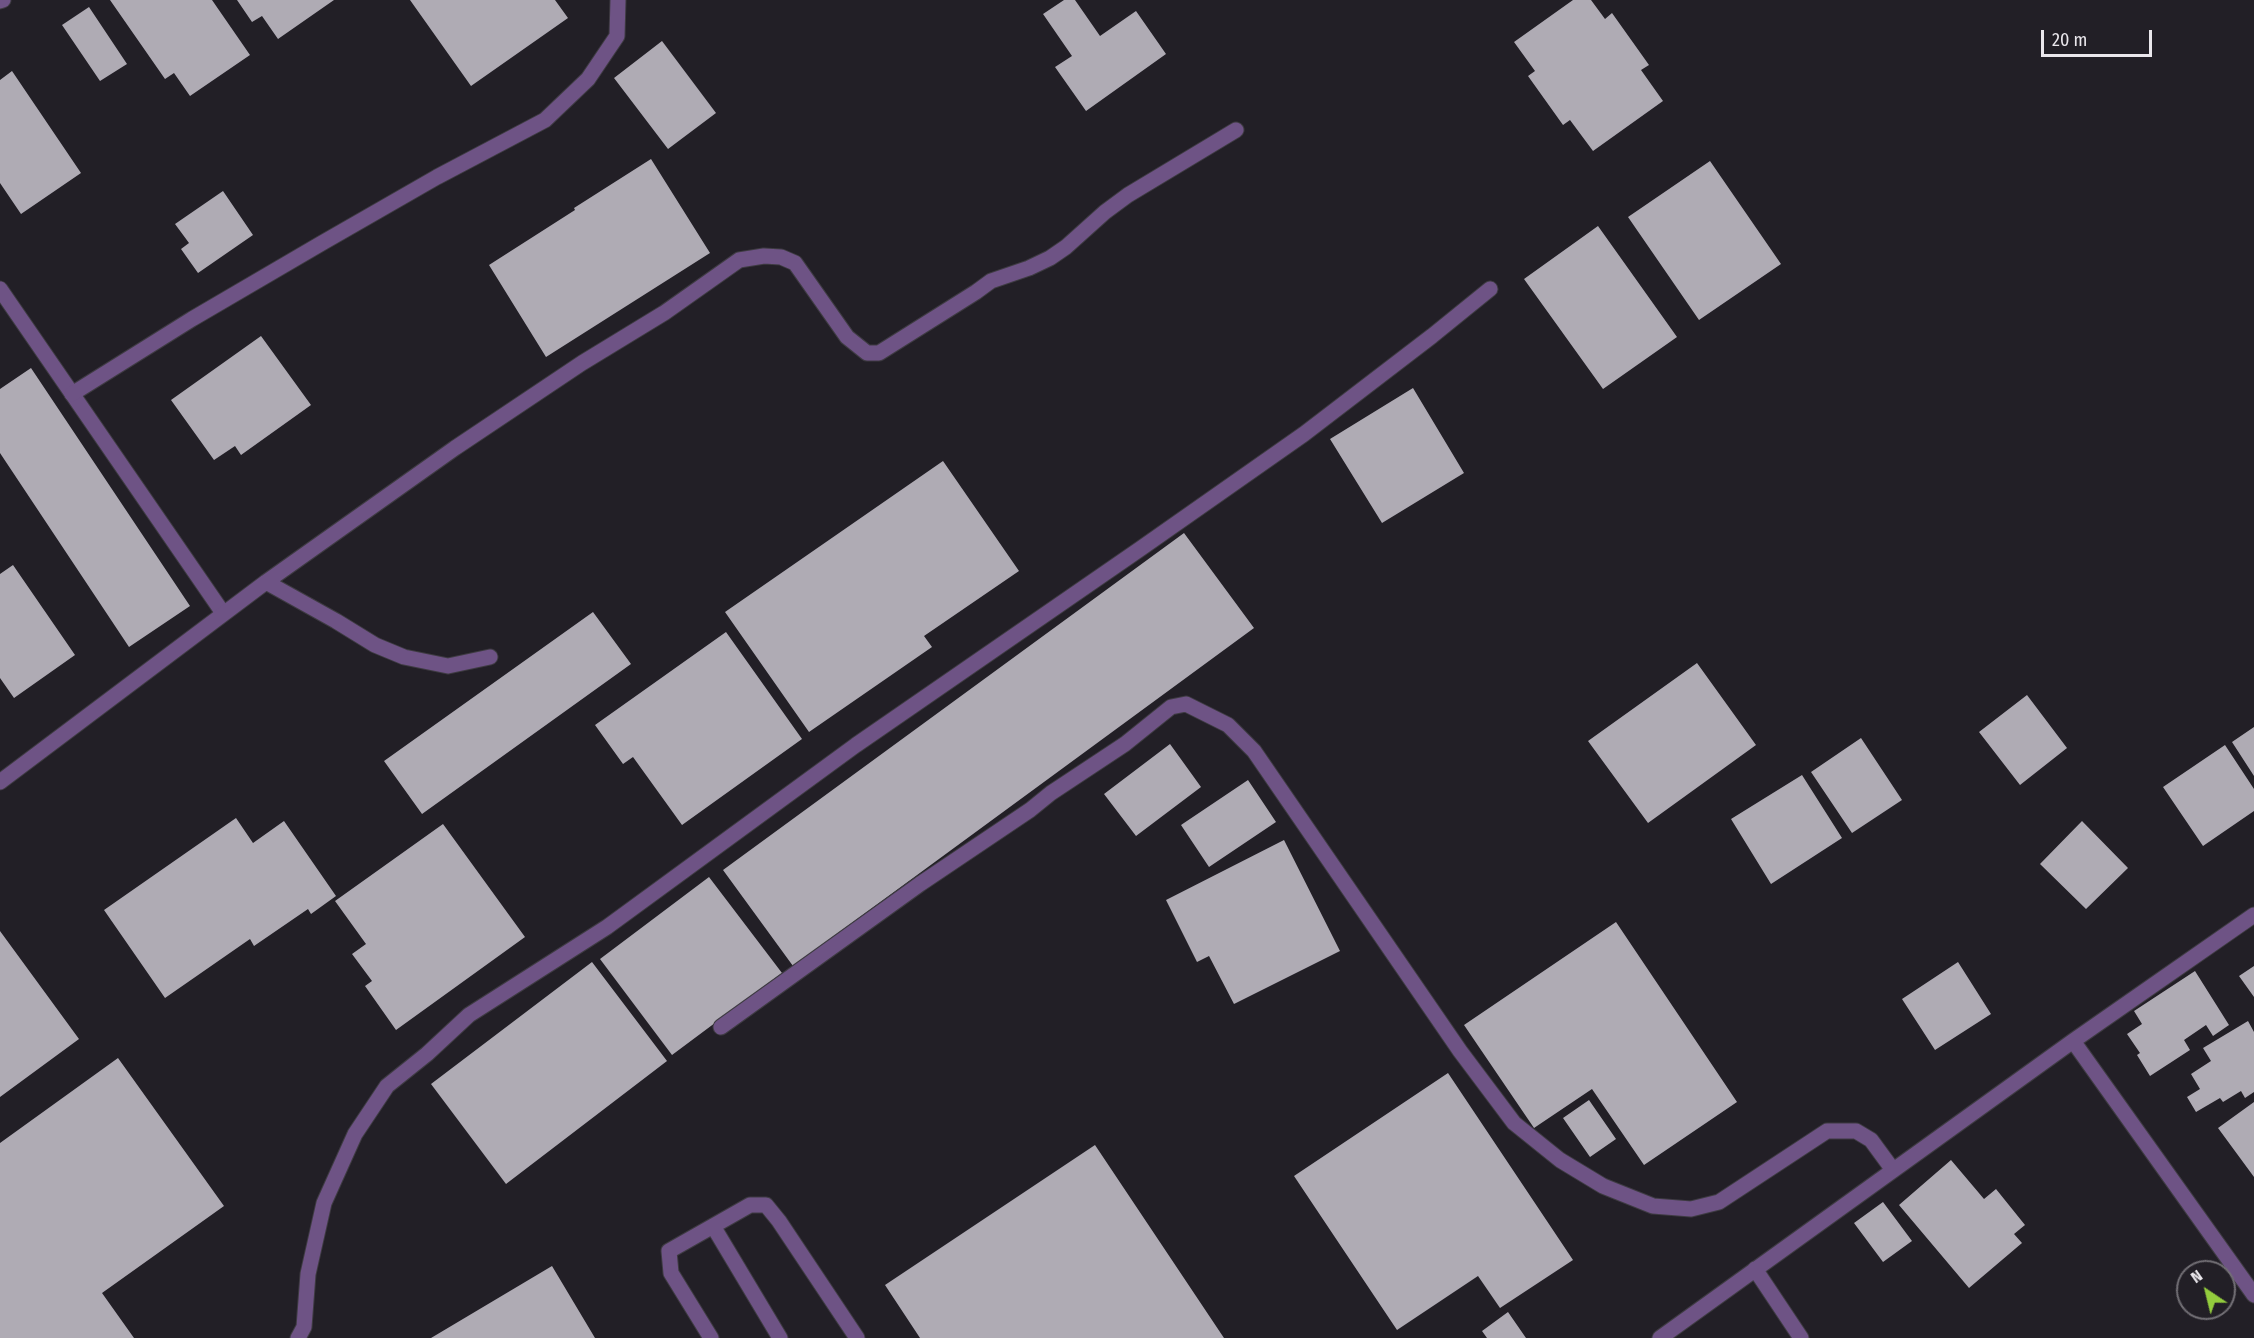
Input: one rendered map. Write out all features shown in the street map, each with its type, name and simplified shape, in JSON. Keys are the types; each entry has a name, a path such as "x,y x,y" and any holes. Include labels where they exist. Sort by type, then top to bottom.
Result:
{"street":[{"path":"72,394 192,319 322,243 437,177 545,120 588,79 616,36 618,0"},
{"path":"0,782 223,613 455,448 582,363 664,313 739,260 764,256 781,257 795,263 847,337 867,353 879,353 976,292 991,280 1029,268 1050,258 1120,201 1236,130"},
{"path":"0,289 223,613"},
{"path":"298,1338 304,1327 308,1274 324,1203 355,1134 387,1086 427,1054 469,1015 607,927 856,746 1304,434 1490,289"},
{"path":"266,582 375,645 404,657 448,666 490,657"},
{"path":"721,1027 940,871 1125,744 1171,707 1186,704 1228,725 1254,751 1460,1051 1514,1123 1560,1160 1603,1186 1653,1206 1692,1209 1719,1202 1827,1131 1856,1131 1871,1140 1893,1170"},
{"path":"1660,1338 2073,1041 2254,915"},
{"path":"2073,1041 2254,1295"},
{"path":"711,1338 671,1273 669,1251 750,1205 766,1206 779,1221 857,1338"},
{"path":"713,1226 780,1338"},
{"path":"1755,1269 1801,1338"}],"building":[{"path":"110,0 212,0 250,55 190,96 174,73 165,79"},
{"path":"237,0 334,0 278,39 262,16 252,22"},
{"path":"410,0 555,0 568,18 471,86"},
{"path":"1064,0 1075,0 1100,36 1136,11 1166,54 1086,111 1055,67 1072,56 1043,14"},
{"path":"1573,0 1591,0 1605,19 1612,13 1649,65 1641,70 1663,101 1593,151 1570,120 1563,125 1528,76 1535,71 1514,42"},
{"path":"89,7 127,64 100,81 62,25"},
{"path":"662,41 716,113 668,149 614,78"},
{"path":"12,71 81,173 21,214 0,183 0,80"},
{"path":"651,159 710,253 546,357 489,265"},
{"path":"1710,161 1781,264 1699,320 1628,217"},
{"path":"223,191 253,235 198,273 181,249 189,243 175,224"},
{"path":"1598,226 1677,337 1603,389 1524,279"},
{"path":"261,336 311,405 241,455 235,446 214,460 171,400"},
{"path":"31,368 190,606 129,647 0,453 0,389"},
{"path":"1413,388 1464,473 1382,523 1330,439"},
{"path":"943,461 1019,571 924,636 932,647 809,732 725,612"},
{"path":"1184,533 1254,628 793,966 723,870"},
{"path":"13,565 75,655 14,698 0,678 0,574"},
{"path":"593,612 631,664 422,814 384,761"},
{"path":"726,632 802,739 682,825 633,757 623,764 595,725"},
{"path":"1697,663 1756,745 1648,823 1588,741"},
{"path":"2027,695 2067,748 2020,785 1979,732"},
{"path":"2254,727 2254,776 2232,742"},
{"path":"1861,738 1902,800 1852,833 1811,772"},
{"path":"1170,744 1201,787 1136,836 1104,794"},
{"path":"2225,745 2254,789 2254,811 2203,846 2163,787"},
{"path":"1802,775 1842,838 1771,884 1731,819"},
{"path":"1248,780 1276,822 1209,867 1181,825"},
{"path":"236,818 253,843 284,821 336,896 311,914 308,909 254,946 250,939 165,998 104,910"},
{"path":"2082,821 2128,868 2086,909 2040,864"},
{"path":"443,824 525,937 396,1030 365,986 372,981 352,954 366,944 335,901"},
{"path":"1284,840 1340,951 1234,1004 1209,956 1197,962 1166,900"},
{"path":"709,877 782,973 672,1055 600,959"},
{"path":"1616,922 1737,1102 1644,1165 1592,1089 1534,1128 1464,1025"},
{"path":"0,931 79,1039 0,1097"},
{"path":"592,962 667,1061 506,1184 431,1084"},
{"path":"1958,962 1991,1014 1935,1050 1902,999"},
{"path":"2254,966 2254,997 2239,976"},
{"path":"2195,971 2229,1025 2213,1036 2206,1025 2184,1040 2190,1050 2150,1076 2137,1055 2140,1053 2127,1034 2142,1024 2134,1011"},
{"path":"2248,1021 2254,1032 2254,1092 2245,1098 2241,1091 2223,1102 2220,1098 2196,1112 2187,1097 2200,1089 2191,1074 2211,1061 2203,1048"},
{"path":"118,1058 224,1206 102,1293 134,1338 0,1338 0,1143"},
{"path":"1448,1073 1573,1260 1500,1308 1478,1276 1397,1330 1294,1176"},
{"path":"1589,1100 1616,1139 1590,1157 1563,1118"},
{"path":"2254,1102 2254,1177 2218,1128"},
{"path":"1095,1145 1224,1338 920,1338 885,1285"},
{"path":"1951,1160 1984,1199 1996,1189 2025,1225 2014,1234 2022,1243 1969,1288 1899,1205"},
{"path":"1883,1202 1912,1241 1883,1262 1854,1223"},
{"path":"552,1266 595,1338 431,1338"},
{"path":"1508,1312 1526,1338 1487,1338 1482,1331"}]}
